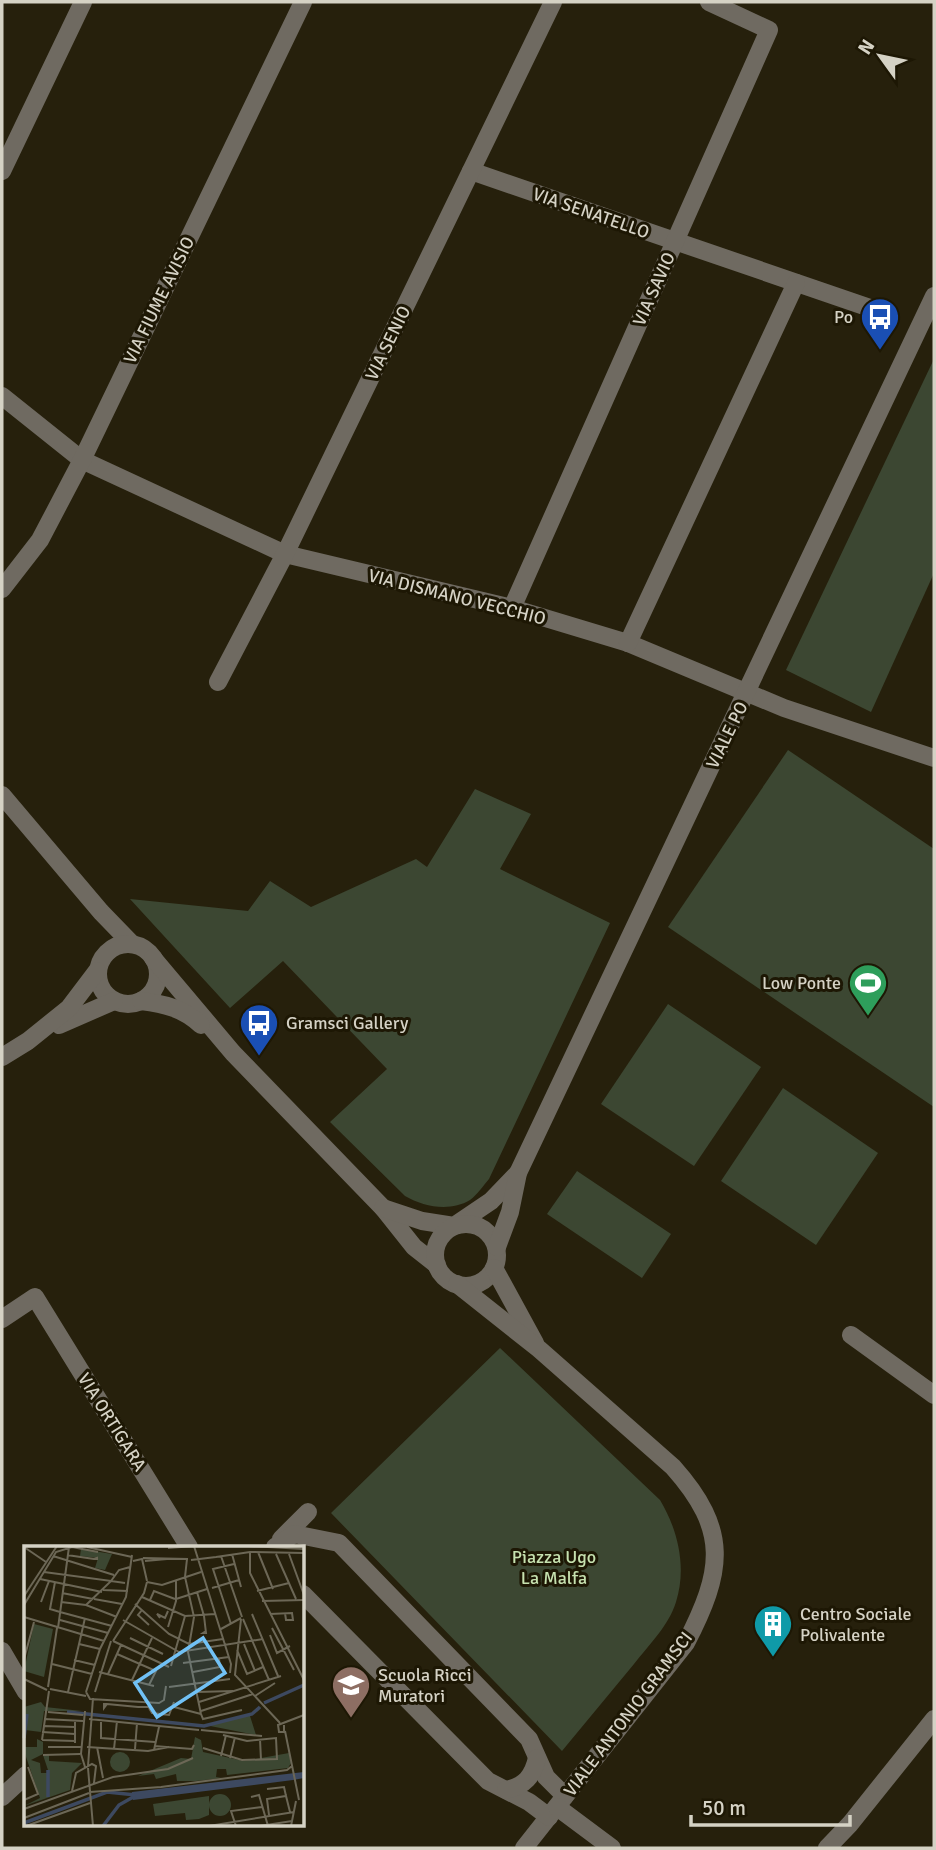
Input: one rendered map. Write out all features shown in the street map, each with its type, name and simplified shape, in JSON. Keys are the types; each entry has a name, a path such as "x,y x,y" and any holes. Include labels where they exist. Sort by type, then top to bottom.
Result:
{"street":[{"path":"2,171 83,2"},
{"name":"VIA FIUME AVISIO","path":"2,589 40,540 82,460 303,2"},
{"name":"VIA SENIO","path":"218,682 285,554 553,2"},
{"name":"VIA SAVIO","path":"512,608 769,30 709,2"},
{"name":"VIA SENATELLO","path":"471,171 870,308"},
{"path":"628,643 796,283"},
{"name":"VIALE PO","path":"497,1247 510,1212 518,1173 934,296"},
{"name":"VIA DISMANO VECCHIO","path":"2,396 82,460 285,554 512,608 628,643 747,694 934,758"},
{"path":"2,795 101,912 132,944"},
{"path":"101,912 106,932 99,965 101,988 114,1001"},
{"path":"2,1057 69,1008 114,947 123,944 141,946 233,1053"},
{"path":"27,1041 114,1001 132,1004 149,996 158,978 158,968 153,958"},
{"path":"141,1001 167,1004 191,1015 233,1053 383,1208 414,1247 437,1265 442,1273 457,1284 474,1285 482,1281 494,1268 497,1247 485,1229 465,1223 454,1226 422,1221 383,1208"},
{"name":"VIALE PO","path":"454,1226 491,1201 518,1173"},
{"path":"437,1265 436,1246 440,1238 454,1226"},
{"name":"VIALE ANTONIO GRAMSCI","path":"494,1268 538,1349"},
{"name":"VIALE ANTONIO GRAMSCI","path":"457,1284 538,1349 673,1467 693,1489 709,1518 715,1547 714,1579 702,1612 686,1643 524,1848"},
{"name":"VIA ORTIGARA","path":"2,1319 35,1297 188,1546"},
{"path":"851,1335 934,1395"},
{"path":"275,1546 308,1512"},
{"path":"276,1546 294,1534 339,1543 530,1739 557,1807"},
{"path":"304,1546 320,1539"},
{"path":"304,1595 488,1781 528,1802 557,1807 612,1848"},
{"path":"2,1651 24,1689"},
{"path":"827,1848 849,1825 934,1719"},
{"path":"506,1790 520,1787 529,1778 537,1758"},
{"path":"2,1797 24,1777"}],"green space":[{"path":"934,359 934,573 871,712 786,670"},
{"name":"Low Ponte","path":"788,750 934,849 934,1107 668,927"},
{"path":"475,789 531,814 500,869 610,923 489,1179 470,1200 454,1206 437,1207 405,1196 330,1122 387,1069 283,961 230,1008 130,899 248,911 270,881 311,907 416,859 427,867"},
{"path":"668,1004 761,1067 694,1166 601,1104"},
{"path":"783,1088 878,1153 816,1245 721,1181"},
{"path":"577,1171 671,1234 642,1278 547,1214"},
{"name":"Piazza Ugo La Malfa","path":"500,1348 660,1500 672,1524 681,1562 676,1602 664,1627 562,1751 331,1513"}],"place":[{"name":"Po","path":"880,351"},
{"name":"Low Ponte","path":"868,1017"},
{"name":"Gramsci Gallery","path":"259,1057"},
{"name":"Centro Sociale Polivalente","path":"773,1658"},
{"name":"Scuola Ricci Muratori","path":"351,1719"}]}
